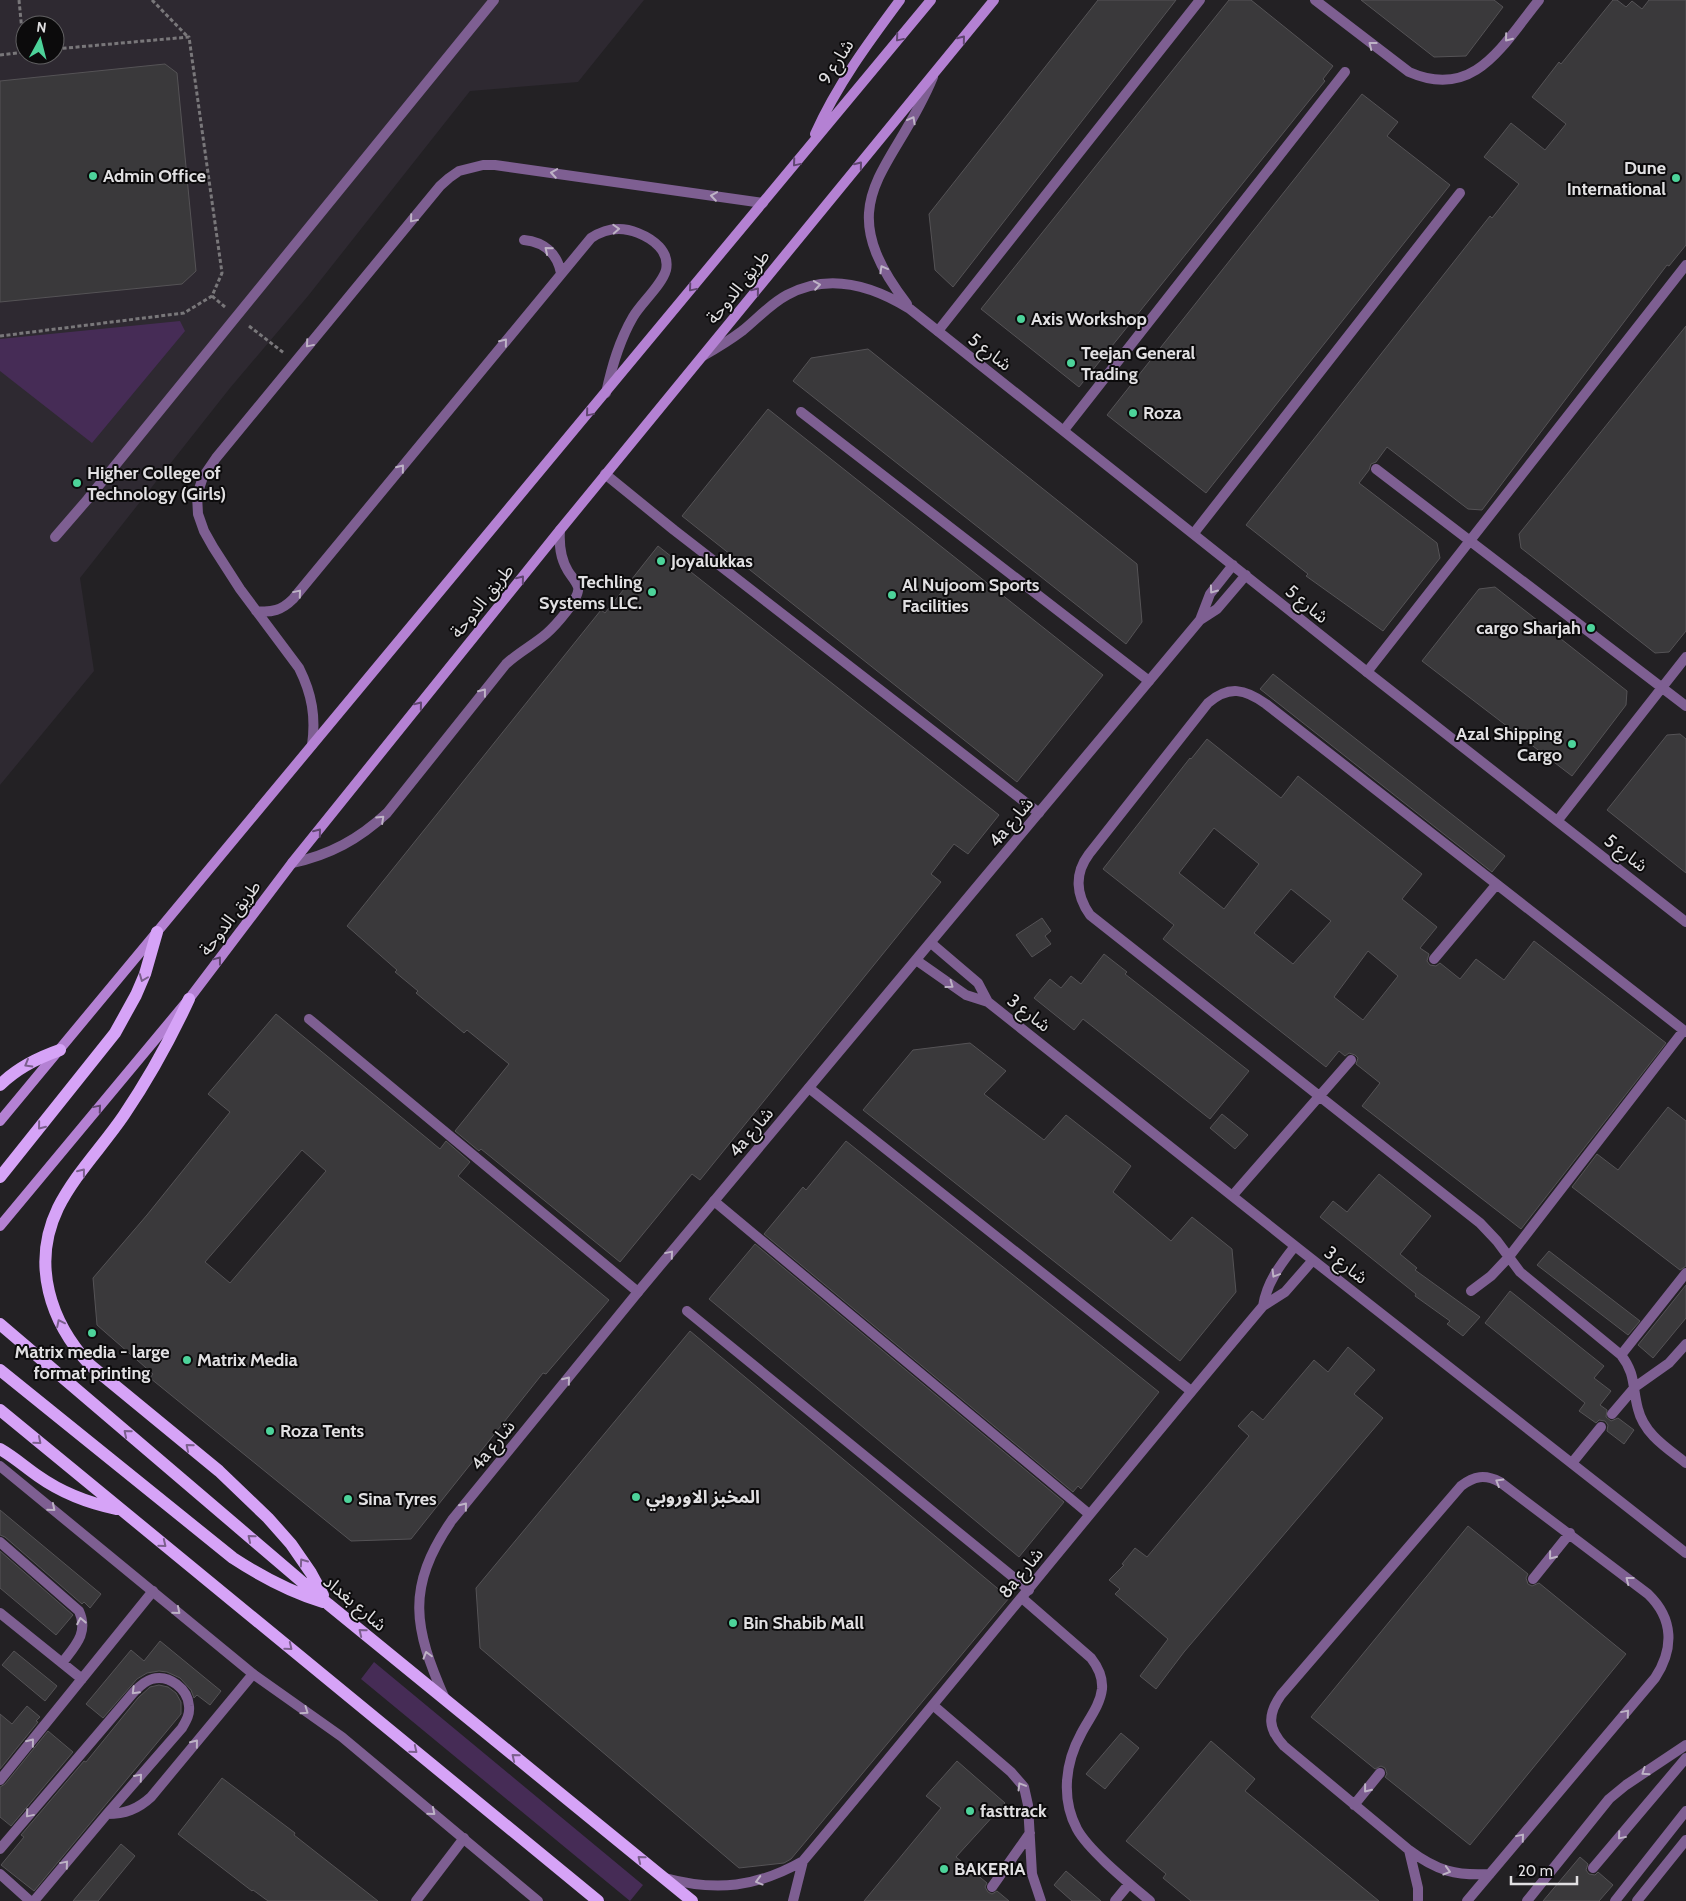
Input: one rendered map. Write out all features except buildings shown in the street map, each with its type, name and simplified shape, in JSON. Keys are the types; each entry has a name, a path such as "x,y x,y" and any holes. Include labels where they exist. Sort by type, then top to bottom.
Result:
{"main road":[{"name":"شارع 9","path":"809,148 841,84 872,37 900,0"},
{"name":"طريق الدوحة","path":"0,1121 606,393 930,0"},
{"name":"طريق الدوحة","path":"0,1226 189,999 292,863 560,530 994,0"},
{"path":"0,1177 115,1033 127,1014 139,988 157,932"},
{"path":"189,999 143,1087 67,1192 58,1209 51,1226 46,1247 48,1288 59,1322 67,1338 78,1352 98,1371 219,1471 268,1518 311,1573 328,1604"},
{"path":"0,1085 29,1062 60,1050"},
{"name":"شارع بغداد","path":"0,1324 328,1604 692,1901"},
{"path":"0,1370 233,1558 269,1581 328,1604"},
{"path":"0,1410 588,1896 598,1901"},
{"path":"0,1449 68,1494 85,1501 120,1509"}],"street":[{"path":"55,538 494,0"},
{"path":"938,331 1200,0"},
{"path":"1315,0 1409,72 1423,78 1453,80 1481,68 1539,0"},
{"path":"1064,430 1345,72"},
{"name":"شارع 5","path":"910,309 887,275 873,248 869,234 869,203 873,188 912,121 935,73"},
{"path":"312,745 314,714 306,683 299,668 256,611 208,539 198,514 197,495 203,477 216,458 440,186 449,178 471,167 489,165 524,168 763,203"},
{"path":"1194,533 1460,193"},
{"path":"256,611 277,610 286,606 293,599 591,238 616,228 635,231 651,240 663,252 666,268 663,276 639,307 624,333 614,358 606,393"},
{"path":"524,240 539,243 552,252 561,273"},
{"path":"1367,672 1686,265"},
{"name":"شارع 5","path":"703,356 741,332 772,305 787,295 803,288 820,284 854,284 891,297 910,309 1064,430 1367,672 1686,922"},
{"path":"801,412 1149,681"},
{"path":"1376,469 1686,706"},
{"path":"606,474 674,530 1039,813"},
{"path":"292,863 314,859 334,851 353,841 377,823 506,664 547,633 577,598 578,590 576,583 563,562 559,541 560,530"},
{"name":"4a شارع","path":"1200,620 1210,594 1233,565"},
{"name":"4a شارع","path":"446,1700 429,1662 421,1633 419,1602 424,1572 436,1544 452,1520 638,1292 1200,620 1217,609 1246,575"},
{"path":"1558,820 1686,657"},
{"path":"1472,1291 1492,1276 1508,1258 1685,1031 1256,698 1246,693 1231,692 1216,697 1208,704 1084,861 1078,879 1078,888 1080,898 1090,915 1480,1223 1497,1241 1508,1258 1530,1281 1621,1355 1631,1370 1638,1410 1648,1430 1686,1463"},
{"path":"1434,959 1496,885"},
{"name":"شارع 3","path":"931,942 970,975 983,991 988,1002"},
{"name":"شارع 3","path":"916,960 966,995 988,1002 1295,1246 1686,1552"},
{"path":"309,1019 638,1292"},
{"path":"1233,1195 1350,1060"},
{"path":"809,1088 1191,1391"},
{"path":"714,1201 1089,1514"},
{"name":"8a شارع","path":"1263,1306 1268,1286 1276,1271 1295,1246"},
{"name":"8a شارع","path":"664,1878 704,1886 745,1884 785,1872 803,1861 934,1706 1089,1514 1263,1306 1285,1292 1313,1260"},
{"path":"1621,1355 1686,1273"},
{"path":"687,1311 1025,1594 1092,1658 1102,1678 1102,1689 1100,1699 1072,1753 1067,1772 1067,1792 1070,1811 1078,1830 1090,1845 1129,1884 1150,1901"},
{"path":"1612,1414 1635,1387 1669,1363 1686,1344"},
{"path":"1572,1463 1602,1427"},
{"path":"0,1466 253,1674 342,1737 538,1901"},
{"path":"1467,1901 1490,1874 1655,1678 1666,1657 1669,1633 1662,1612 1656,1602 1570,1533 1500,1482 1484,1476 1468,1481 1454,1494 1281,1695 1274,1705 1271,1716 1272,1728 1276,1738 1354,1805 1426,1863 1446,1872 1467,1875 1490,1874"},
{"path":"1534,1579 1570,1533"},
{"path":"0,1542 79,1611 83,1626 82,1633 76,1646 62,1663"},
{"path":"0,1780 152,1591"},
{"path":"0,1614 82,1679"},
{"path":"107,1814 126,1812 144,1804 253,1674"},
{"path":"0,1849 142,1684 152,1678 165,1678 177,1684 185,1693 189,1705 188,1717 182,1728 32,1901 0,1874"},
{"path":"934,1706 1011,1772 1024,1787 1028,1806 1032,1874 1041,1901"},
{"path":"1528,1901 1609,1799 1626,1785 1686,1745"},
{"path":"1593,1868 1686,1758"},
{"path":"1354,1805 1380,1772"},
{"path":"1616,1901 1686,1811"},
{"path":"992,1887 1030,1833"},
{"path":"416,1901 464,1838"},
{"path":"1637,1901 1686,1840"},
{"path":"1409,1850 1417,1879 1418,1901"},
{"name":"8a شارع","path":"793,1901 803,1861"},
{"path":"1115,1901 1129,1884"}],"path":[{"path":"19,0 20,15"},
{"path":"0,336 184,313 212,296 222,273 189,37 152,0"},
{"path":"65,48 189,37"},
{"path":"0,55 15,53"},
{"path":"212,296 295,362"}],"shaded area":[{"name":"Higher College of Technology (Girls)","path":"0,0 644,0 578,82 470,91 308,296 230,388 80,578 94,671 0,785"},
{"path":"180,321 185,331 92,443 0,371 0,339"},
{"path":"374,1662 643,1885 630,1901 361,1679"}],"place":[{"name":"Admin Office","path":"93,176"},
{"name":"Dune International","path":"1676,178"},
{"name":"Axis Workshop","path":"1021,319"},
{"name":"Teejan General Trading","path":"1071,363"},
{"name":"Roza","path":"1133,413"},
{"name":"Higher College of Technology (Girls)","path":"77,483"},
{"name":"Joyalukkas","path":"661,561"},
{"name":"Techling Systems LLC.","path":"652,592"},
{"name":"Al Nujoom Sports Facilities","path":"892,595"},
{"name":"cargo Sharjah","path":"1591,628"},
{"name":"Azal Shipping Cargo","path":"1572,744"},
{"name":"Matrix media - large format printing","path":"92,1333"},
{"name":"Matrix Media","path":"187,1360"},
{"name":"Roza Tents","path":"270,1431"},
{"name":"المخبز الاوروبي","path":"636,1497"},
{"name":"Sina Tyres","path":"348,1499"},
{"name":"Bin Shabib Mall","path":"733,1623"},
{"name":"fasttrack","path":"970,1811"},
{"name":"BAKERIA","path":"944,1869"}]}
